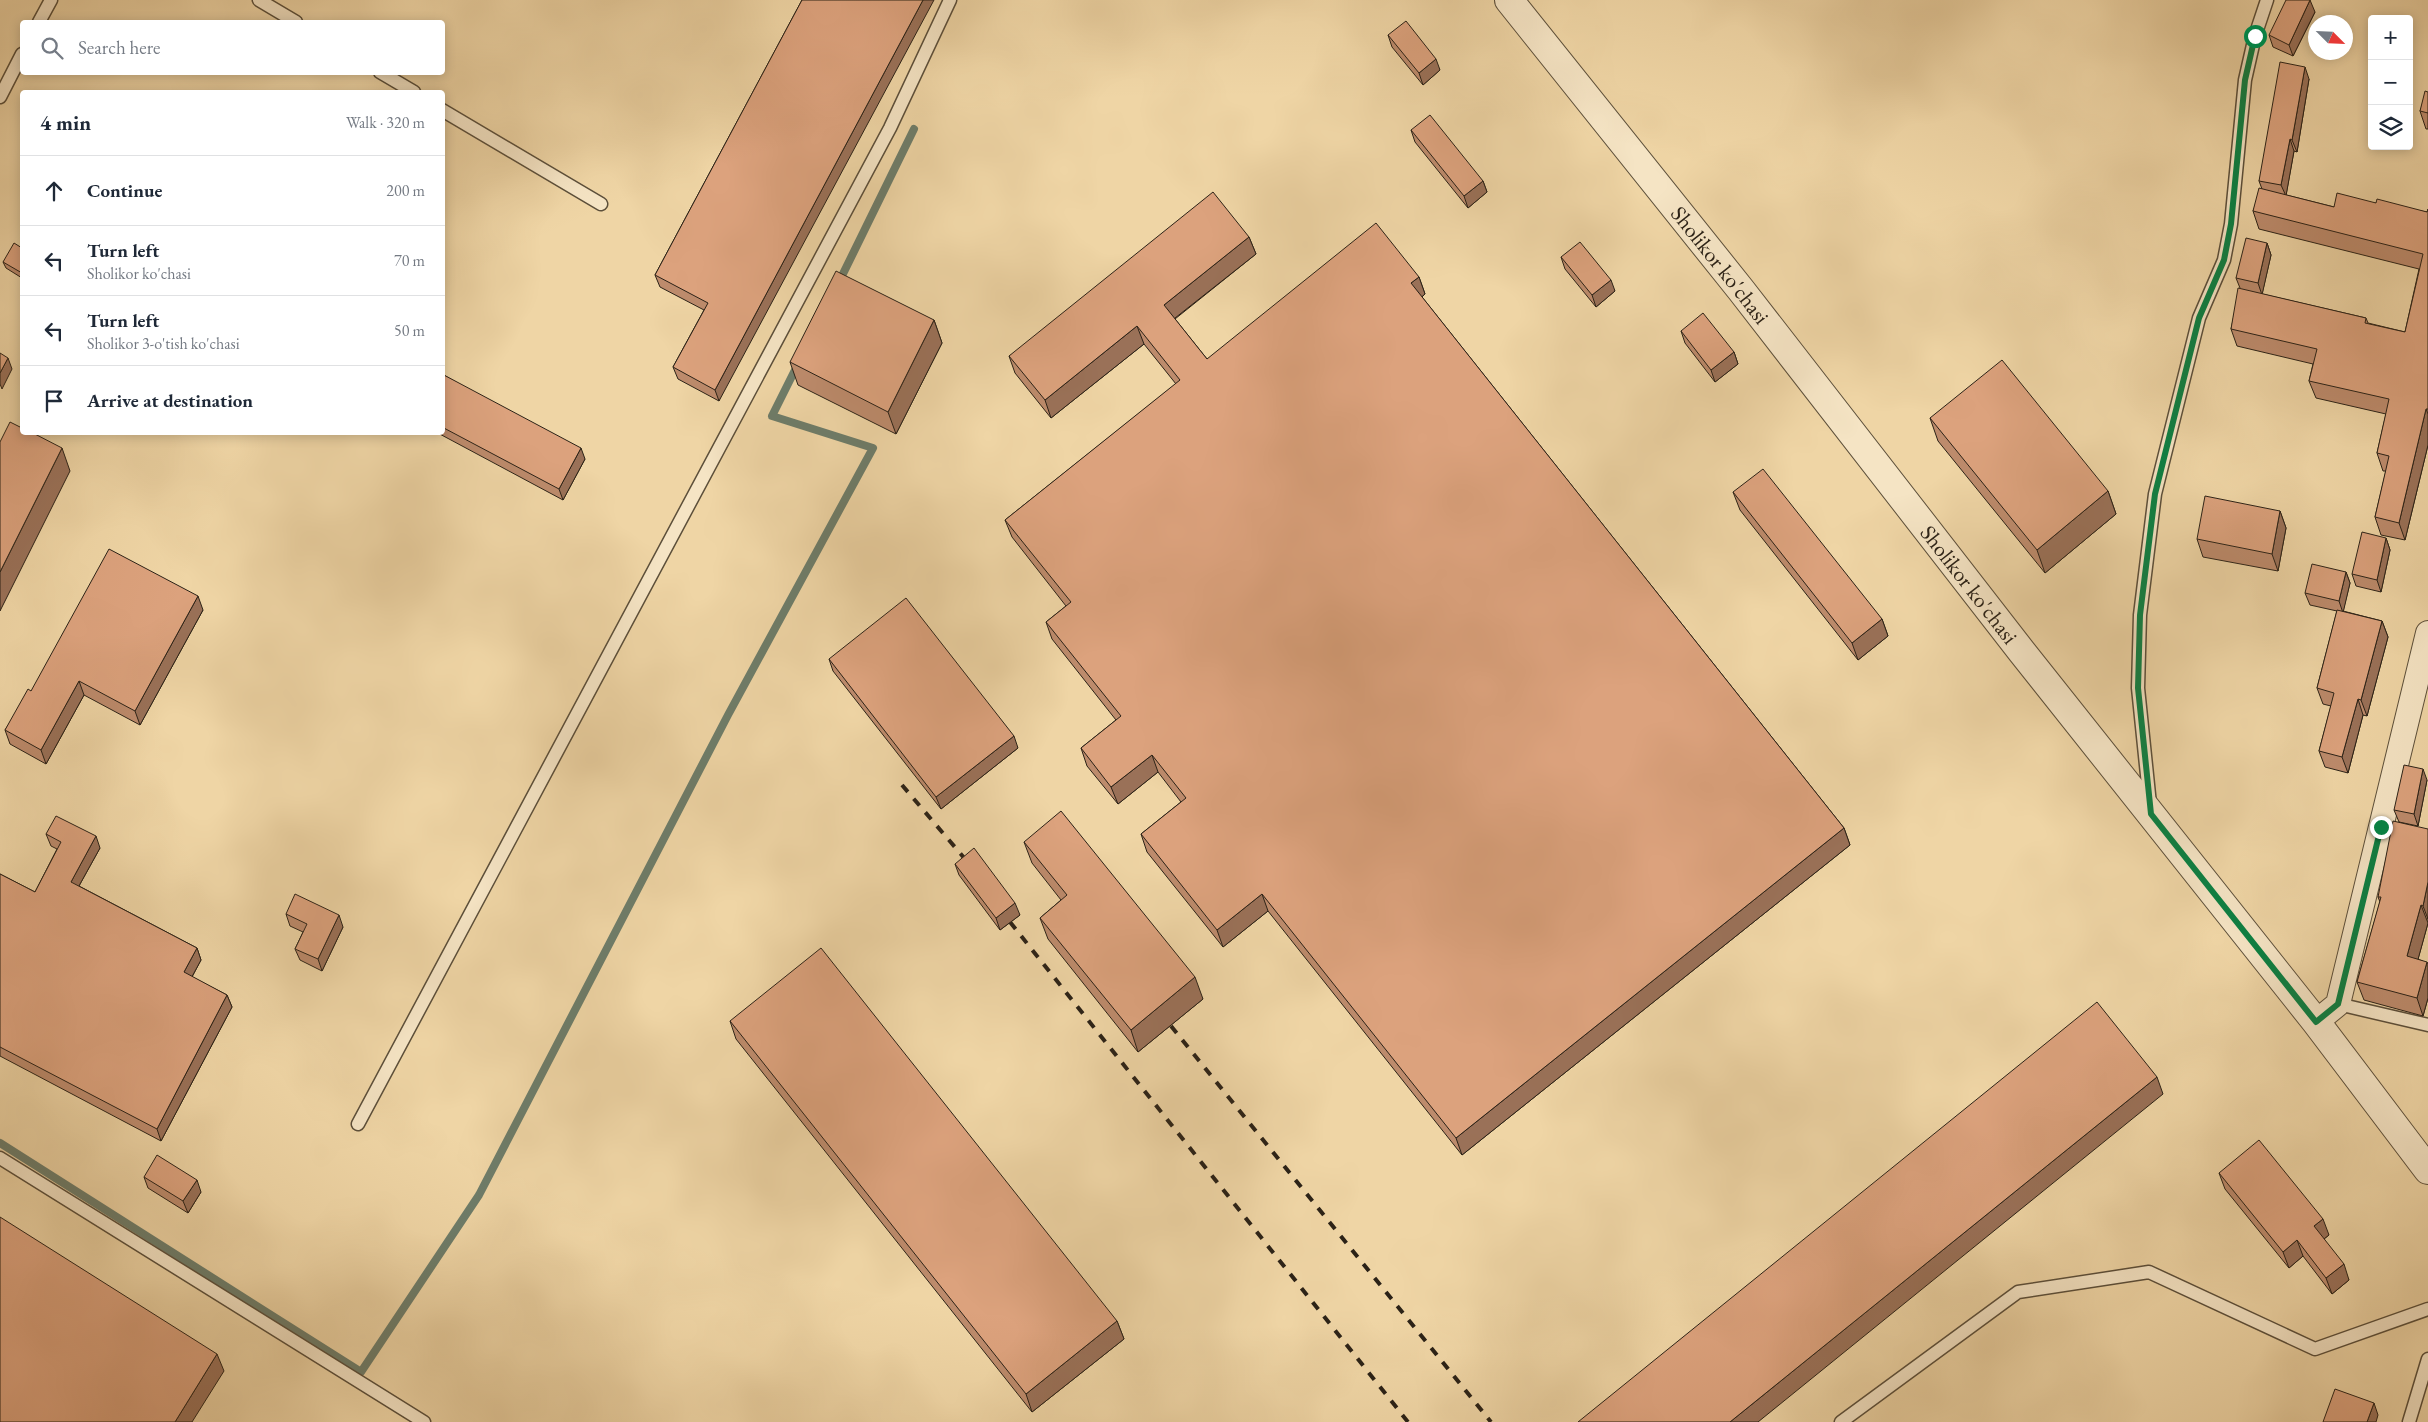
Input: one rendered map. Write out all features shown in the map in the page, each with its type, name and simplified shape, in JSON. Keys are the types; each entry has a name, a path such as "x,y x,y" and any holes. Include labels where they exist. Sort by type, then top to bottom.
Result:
{"street":[{"name":"Sholikor ko'chasi","path":"1509,0 1742,290 2022,652 2316,1022 2428,1170"},
{"path":"2316,1022 2338,1004 2386,828 2428,633"}],"lane":[{"path":"40,20 51,0"},
{"path":"259,0 293,20"},
{"path":"358,1124 890,128 950,0"},
{"path":"2151,814 2138,688 2140,615 2155,494 2199,318 2224,260 2231,224 2245,80 2267,0"},
{"path":"0,97 20,58"},
{"path":"385,75 411,90"},
{"path":"445,112 601,204"},
{"path":"2338,1004 2428,1025"},
{"path":"0,1158 424,1422"},
{"path":"1841,1422 2018,1292 2149,1272 2316,1349 2428,1309"},
{"path":"2409,1422 2428,1360"}],"building":[{"path":"802,0 923,0 715,390 673,367 708,303 655,275"},
{"path":"2286,0 2310,0 2289,45 2269,35"},
{"path":"1406,21 1436,59 1419,73 1388,35"},
{"path":"2280,62 2305,67 2292,140 2290,139 2281,185 2259,181"},
{"path":"2425,91 2428,92 2428,113 2420,111"},
{"path":"1430,115 1483,181 1464,196 1411,130"},
{"path":"2259,188 2334,207 2337,193 2376,203 2377,199 2427,212 2428,209 2428,409 2426,409 2399,523 2375,517 2389,456 2377,453 2389,399 2309,381 2317,349 2231,329 2238,288 2366,318 2365,323 2405,332 2423,254 2253,211"},
{"path":"1213,192 1249,237 1164,305 1207,359 1376,223 1419,277 1411,283 1844,828 1456,1138 1262,894 1217,930 1141,834 1186,798 1152,755 1111,787 1081,748 1121,716 1046,622 1071,602 1005,520 1180,380 1137,326 1045,400 1009,356"},
{"path":"2246,238 2267,243 2258,283 2236,278"},
{"path":"1580,242 1611,280 1592,295 1561,257"},
{"path":"14,243 20,247 20,272 3,262"},
{"path":"836,271 934,320 888,412 790,362"},
{"path":"1703,313 1734,352 1711,370 1681,331"},
{"path":"0,353 8,358 0,373"},
{"path":"2002,360 2108,491 2037,550 1930,418"},
{"path":"445,376 581,448 559,489 445,429"},
{"path":"10,422 20,427 20,435 37,435 62,448 0,572 0,442"},
{"path":"1763,469 1882,619 1852,643 1733,492"},
{"path":"2205,496 2280,511 2272,554 2197,539"},
{"path":"2362,532 2386,538 2377,580 2352,574"},
{"path":"109,549 198,596 135,711 79,681 41,750 5,730 28,689 31,691"},
{"path":"2312,564 2346,572 2339,601 2305,593"},
{"path":"906,598 1014,736 936,797 829,659"},
{"path":"2337,610 2382,621 2361,700 2358,699 2342,757 2319,751 2334,693 2317,688"},
{"path":"2404,765 2423,769 2414,814 2394,810"},
{"path":"1061,811 1195,977 1131,1030 1040,918 1067,895 1024,842"},
{"path":"56,816 96,836 71,882 197,948 184,972 227,995 157,1129 0,1047 0,874 35,892 61,842 46,834"},
{"path":"2393,821 2428,829 2428,882 2423,906 2421,905 2407,956 2427,962 2417,998 2357,982 2381,897 2378,897"},
{"path":"974,848 1015,903 996,918 955,864"},
{"path":"295,894 339,915 318,959 295,949 307,924 286,914"},
{"path":"821,948 1117,1321 1026,1394 730,1021"},
{"path":"2097,1002 2157,1077 1730,1422 1578,1422"},
{"path":"2259,1140 2323,1219 2314,1226 2344,1264 2326,1278 2297,1240 2283,1252 2219,1173"},
{"path":"157,1155 197,1180 183,1201 144,1177"},
{"path":"0,1217 217,1354 175,1422 0,1422"},
{"path":"2335,1389 2374,1403 2367,1422 2323,1422"}],"waterway":[{"path":"839,282 914,129"},
{"path":"0,1143 361,1372 479,1195 728,715 873,448 772,416 798,364"}],"railway":[{"path":"902,785 971,866"},
{"path":"1010,922 1408,1422"},
{"path":"1171,1026 1491,1422"}],"route":[{"path":"2255,36 2245,80 2239,123 2231,224 2224,260 2199,318 2155,494 2140,615 2138,688 2151,814 2316,1022 2338,1004 2381,827"}]}
